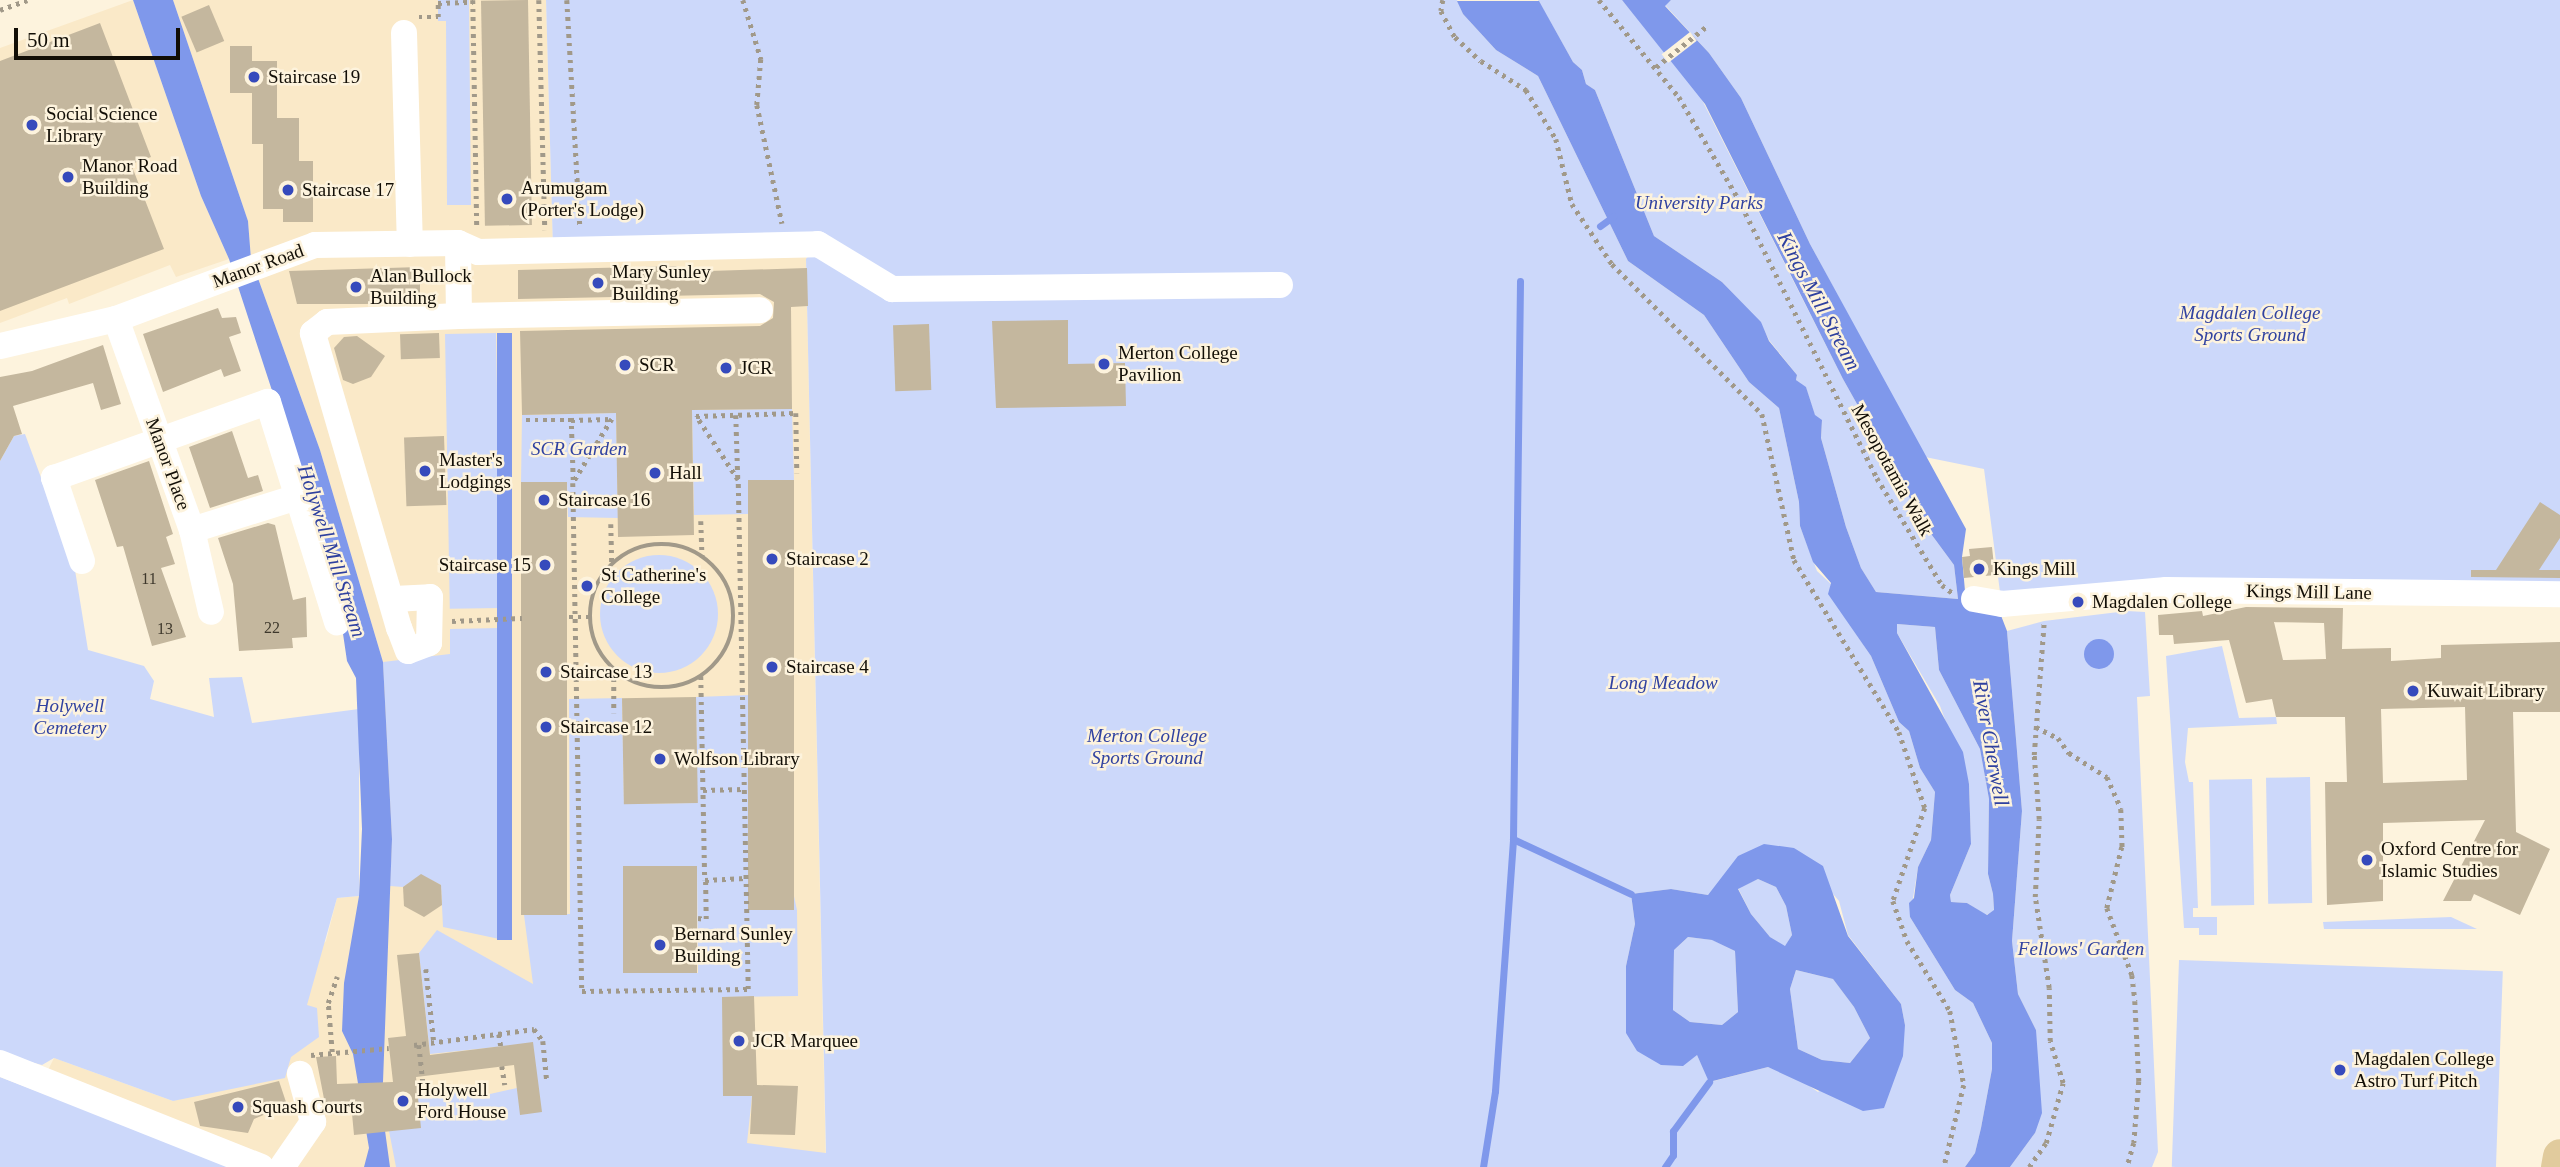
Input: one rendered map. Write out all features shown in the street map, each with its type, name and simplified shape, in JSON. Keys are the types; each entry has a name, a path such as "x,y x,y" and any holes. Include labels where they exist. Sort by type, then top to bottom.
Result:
{"main road":[{"path":"2558,1167 2560,1156"}],"street":[{"path":"404,33 410,244"},
{"name":"Manor Road","path":"0,346 116,319 315,245 410,244 564,250 818,244 891,289 1280,285"},
{"path":"459,316 468,248"},
{"path":"394,599 430,597 429,643 408,650 313,333 327,322 459,316 760,310"},
{"name":"Manor Place","path":"116,319 192,530 211,612"},
{"path":"82,561 54,478 268,402 337,622"},
{"path":"192,530 297,497"},
{"name":"Kings Mill Lane","path":"1962,596 2002,604 2166,590 2560,594"},
{"path":"0,1063 261,1167"},
{"path":"282,1167 313,1122 300,1073"}],"path":[{"path":"0,10 27,0"},
{"path":"538,0 564,250"},
{"path":"564,250 567,0"},
{"path":"743,0 761,59 757,106 787,245"},
{"path":"1443,0 1441,11 1455,37 1481,61 1526,90 1556,139 1572,204 1612,264 1762,414 1794,560 1899,732 1925,808 1893,901 1907,941 1950,1011 1964,1085 1944,1167"},
{"name":"Mesopotamia Walk","path":"1599,0 1679,97 1738,198 1877,478 1962,596"},
{"path":"404,33 404,17 438,17 438,3 473,1 468,248"},
{"path":"1656,67 1707,26"},
{"path":"738,480 696,416 796,413 797,473"},
{"path":"571,420 572,617 582,991 747,989 736,415"},
{"path":"526,420 612,419 573,483"},
{"path":"701,521 702,556"},
{"path":"611,524 612,564"},
{"path":"646,546 675,546 702,556 727,586 733,614 729,643 720,660 701,676 669,688 649,687 614,670 601,654 590,617 600,579 612,564 646,546"},
{"path":"2029,1167 2046,1143 2063,1083 2050,1041 2049,988 2035,897 2036,727 2045,600"},
{"path":"733,614 741,614"},
{"path":"572,617 590,617"},
{"path":"430,621 519,619"},
{"path":"614,670 614,713"},
{"path":"698,918 706,919 701,676"},
{"path":"2036,727 2058,738 2069,753 2107,777 2121,808 2122,847 2107,908 2132,975 2135,1001 2139,1081 2134,1143 2127,1167"},
{"path":"703,790 744,789"},
{"path":"705,880 746,878"},
{"path":"426,969 434,1043"},
{"path":"332,1052 328,1003 337,976"},
{"path":"424,1091 417,1045 534,1029 543,1041 547,1082"},
{"path":"499,1034 501,1046"},
{"path":"300,1073 312,1054 390,1048"},
{"path":"502,1066 505,1085"}],"shaded area":[{"name":"Manor Road Building","path":"133,0 201,196 229,259 176,277 170,265 69,304 67,298 0,323 0,48"},
{"name":"St Catherine's College","path":"173,0 546,0 553,250 818,244 806,260 826,1167 0,1167 54,1058 173,1101 326,941 337,898 359,896 385,676 383,662 320,450 251,259 248,221"}],"green space":[{"path":"438,0 469,0 471,205 447,205 446,21 438,21"},
{"path":"546,0 1457,0 1463,14 1496,50 1538,76 1628,261 1704,315 1749,382 1779,408 1799,502 1800,526 1817,571 1831,584 1829,594 1871,656 1899,722 1909,731 1920,768 1935,792 1931,840 1918,867 1910,917 1955,990 1973,1003 1992,1043 1992,1069 1975,1153 1965,1167 396,1167 389,1131 418,1094 461,1089 481,1096 517,1088 533,1043 430,1054 419,953 437,930 533,984 524,915 570,914 569,699 622,698 624,804 697,803 696,697 750,695 797,910 798,996 722,997 752,1096 747,1143 826,1153 806,259 817,244 553,250","holes":["1794,848 1839,901 1848,935 1901,1004 1905,1025 1818,1092 1795,1076 1768,1067 1710,1082 1697,1055 1626,1033 1626,966 1635,924 1631,894 1671,889 1708,895","623,866 697,866 698,973 623,973"]},
{"name":"University Parks","path":"1538,0 1622,0 1697,90 1843,379 1926,527 1954,565 1958,599 1876,592 1861,568 1846,527 1821,438 1822,421 1815,416 1806,388 1796,380 1797,375 1769,340 1760,322 1722,282 1654,236 1595,90 1586,84 1582,70 1573,62"},
{"name":"Magdalen College Sports Ground","path":"1671,0 2560,0 2560,588 2000,592 1984,469 1925,457 1810,244 1741,98 1709,53 1665,5"},
{"path":"496,333 501,608 450,609 445,334"},
{"path":"792,409 794,480 748,480 748,514 694,515 692,410"},
{"name":"SCR Garden","path":"616,413 618,518 568,517 567,482 521,482 522,415"},
{"name":"Holywell Cemetery","path":"25,434 75,570 88,650 144,666 154,681 150,699 214,717 209,678 242,677 252,723 359,709 359,896 337,898 307,1005 317,1008 319,1037 291,1057 285,1078 173,1101 54,1058 42,1065 0,1054 0,461 14,436"},
{"path":"659,555 682,559 701,572 714,591 718,614 714,637 701,656 682,669 659,673 636,669 617,656 604,637 600,614 604,591 617,572 636,559"},
{"name":"Fellows' Garden","path":"2127,611 2145,612 2150,696 2137,697 2158,1152 2152,1167 2010,1167 2035,1133 2036,1030 2018,994 2012,941 2022,811 2007,631 2044,621"},
{"path":"1897,624 1935,627 1939,670 1980,749 1989,799 1988,874 1994,911 1986,915 1967,903 1951,902 1950,895 1971,844 1969,784 1940,706 1897,633"},
{"path":"500,628 504,940 443,927 441,885 421,875 403,887 390,886 392,839 383,662 450,654 450,629"},
{"path":"2222,646 2239,718 2276,717 2277,724 2188,728 2185,762 2189,782 2193,782 2198,908 2193,908 2193,917 2217,917 2217,935 2199,935 2199,928 2184,928 2166,656"},
{"path":"2310,777 2312,903 2268,904 2266,778"},
{"path":"2252,779 2254,905 2211,906 2209,780"},
{"path":"1758,879 1776,887 1786,906 1792,935 1785,947 1770,937 1751,914 1738,888"},
{"path":"2451,917 2477,929 2324,929 2323,922"},
{"path":"1688,937 1713,940 1735,951 1738,1012 1722,1025 1690,1022 1673,1010 1674,950"},
{"name":"Magdalen College Astro Turf Pitch","path":"2179,960 2503,971 2496,1167 2172,1167"},
{"path":"1796,970 1833,979 1854,1007 1870,1038 1850,1063 1822,1060 1798,1049 1790,989"},
{"path":"0,1077 234,1167 0,1167"}],"water":[{"name":"Holywell Mill Stream","path":"133,0 173,0 248,221 251,259 320,450 383,662 392,839 382,1109 390,1167 364,1167 369,1148 353,1054 342,1031 344,983 359,896 362,829 356,678 347,661 336,586 229,259 201,196"},
{"path":"1622,0 1671,0 1665,6 1709,53 1741,98 1810,244 1966,529 1962,557 1965,591 2000,613 2007,631 2022,811 2012,941 2018,994 2036,1030 2042,1113 2035,1133 2010,1167 1965,1167 1975,1153 1981,1128 1992,1069 1992,1043 1973,1003 1955,990 1910,917 1909,903 1914,898 1918,867 1931,840 1935,792 1920,768 1909,731 1899,722 1871,656 1828,594 1831,583 1813,562 1800,526 1799,502 1779,408 1749,382 1704,315 1628,261 1538,76 1496,50 1463,14 1457,1 1539,1 1573,62 1582,70 1586,84 1595,90 1654,236 1722,282 1761,322 1769,341 1797,375 1796,380 1806,387 1815,415 1822,420 1821,438 1846,527 1861,568 1876,592 1958,599 1954,565 1926,527 1843,379 1705,104","holes":["1897,624 1935,627 1939,670 1980,749 1989,799 1988,874 1994,910 1987,915 1967,903 1951,902 1950,895 1971,844 1969,784 1963,752 1897,633"]},
{"path":"497,333 512,333 512,940 497,940"},
{"path":"2099,639 2110,643 2114,654 2110,665 2099,669 2088,665 2084,654 2088,643"},
{"path":"1764,844 1794,848 1823,866 1848,936 1901,1004 1905,1025 1903,1056 1884,1108 1863,1111 1768,1067 1709,1082 1697,1055 1683,1066 1661,1065 1637,1051 1626,1033 1626,966 1635,924 1631,894 1671,889 1708,895 1738,856","holes":["1758,879 1776,887 1786,906 1792,935 1785,946 1770,937 1751,914 1738,889","1688,937 1712,940 1735,951 1738,1012 1722,1025 1690,1022 1673,1010 1674,950","1796,970 1833,979 1854,1007 1870,1038 1850,1063 1822,1060 1798,1049 1790,989"]}],"pier":[{"path":"1690,32 1697,41 1668,63 1662,54"}],"building":[{"path":"528,0 532,225 485,226 481,1"},
{"path":"209,5 224,41 197,53 181,17"},
{"name":"Manor Road Building","path":"100,23 151,157 131,164 164,249 0,311 0,61"},
{"path":"230,46 252,46 252,61 277,61 277,118 299,118 299,161 313,161 313,222 283,222 283,209 263,209 263,144 252,144 252,93 230,93"},
{"path":"677,266 678,272 807,268 808,306 791,307 792,409 692,410 694,535 618,537 616,413 522,415 520,331 760,326 773,318 774,302 760,294 518,299 518,270"},
{"name":"Alan Bullock Building","path":"420,267 420,302 365,304 297,304 289,271"},
{"path":"218,308 222,318 236,317 241,333 229,337 241,371 224,377 221,369 163,392 143,334"},
{"name":"Merton College Pavilion","path":"1068,320 1068,364 1125,363 1126,406 996,408 992,321"},
{"path":"929,324 931,390 895,391 893,325"},
{"path":"439,333 440,358 401,359 400,334"},
{"path":"357,336 385,356 371,377 353,384 343,380 334,348 344,337"},
{"path":"103,345 121,404 101,410 93,383 13,406 22,434 14,436 0,461 0,377 32,371"},
{"path":"232,431 248,478 258,475 263,491 210,508 189,447"},
{"name":"Master's Lodgings","path":"444,436 446,505 406,506 404,437"},
{"path":"149,461 173,534 166,537 175,564 161,568 186,637 152,646 123,546 117,547 95,480"},
{"path":"748,480 794,480 794,910 748,910"},
{"path":"521,482 567,482 567,915 521,915"},
{"path":"2540,502 2560,515 2560,538 2539,570 2560,570 2560,578 2471,577 2471,570 2496,570"},
{"path":"268,523 275,525 293,600 306,597 307,637 292,638 293,648 239,651 233,584 218,538"},
{"name":"Kings Mill","path":"1992,547 1995,575 1964,578 1962,557 1970,556 1969,549"},
{"name":"Oxford Centre for Islamic Studies","path":"2246,607 2343,608 2342,649 2391,648 2391,661 2441,658 2441,645 2560,642 2560,712 2513,712 2516,832 2550,849 2520,915 2474,894 2471,901 2443,901 2485,820 2383,823 2383,901 2327,905 2325,782 2347,782 2345,717 2276,717 2272,699 2246,703 2229,640 2174,644 2173,635 2159,635 2158,615 2202,611 2203,616","holes":["2274,622 2324,623 2326,659 2283,660","2465,707 2467,780 2383,783 2381,709"]},
{"name":"Wolfson Library","path":"696,697 698,803 624,804 622,698"},
{"name":"Bernard Sunley Building","path":"623,866 697,866 697,973 623,973"},
{"path":"421,874 441,885 442,905 424,917 404,906 403,887"},
{"path":"419,953 430,1055 533,1042 542,1112 520,1115 514,1065 416,1077 421,1128 354,1135 351,1103 325,1104 316,1057 336,1056 337,1084 393,1082 388,1038 406,1036 397,955"},
{"path":"754,996 757,1085 798,1086 795,1135 750,1134 752,1096 723,1096 722,997"},
{"name":"Squash Courts","path":"279,1081 287,1105 254,1119 248,1133 200,1126 194,1102"}],"waterway":[{"path":"1600,226 1614,216"},
{"path":"1483,1167 1495,1091 1513,839 1520,281"},
{"path":"1513,839 1631,894"},
{"path":"1665,1167 1673,1155 1673,1131 1709,1082"}],"place":[{"name":"Staircase 19","path":"254,77"},
{"name":"Social Science Library","path":"32,125"},
{"name":"Manor Road Building","path":"68,177"},
{"name":"Staircase 17","path":"288,190"},
{"name":"Arumugam (Porter's Lodge)","path":"507,199"},
{"name":"Mary Sunley Building","path":"598,283"},
{"name":"Alan Bullock Building","path":"356,287"},
{"name":"Merton College Pavilion","path":"1104,364"},
{"name":"SCR","path":"625,365"},
{"name":"JCR","path":"726,368"},
{"name":"Master's Lodgings","path":"425,471"},
{"name":"Hall","path":"655,473"},
{"name":"Staircase 16","path":"544,500"},
{"name":"Staircase 2","path":"772,559"},
{"name":"Staircase 15","path":"545,565"},
{"name":"Kings Mill","path":"1979,569"},
{"name":"St Catherine's College","path":"587,586"},
{"name":"Magdalen College","path":"2078,602"},
{"name":"Staircase 4","path":"772,667"},
{"name":"Staircase 13","path":"546,672"},
{"name":"Kuwait Library","path":"2413,691"},
{"name":"Staircase 12","path":"546,727"},
{"name":"Wolfson Library","path":"660,759"},
{"name":"Oxford Centre for Islamic Studies","path":"2367,860"},
{"name":"Bernard Sunley Building","path":"660,945"},
{"name":"JCR Marquee","path":"739,1041"},
{"name":"Magdalen College Astro Turf Pitch","path":"2340,1070"},
{"name":"Holywell Ford House","path":"403,1101"},
{"name":"Squash Courts","path":"238,1107"}],"water label":[{"name":"Kings Mill Stream","path":"1819,301"},
{"name":"River Cherwell","path":"1991,743"}],"park label":[{"name":"Long Meadow","path":"1663,683"},
{"name":"Merton College Sports Ground","path":"1147,747"}]}
